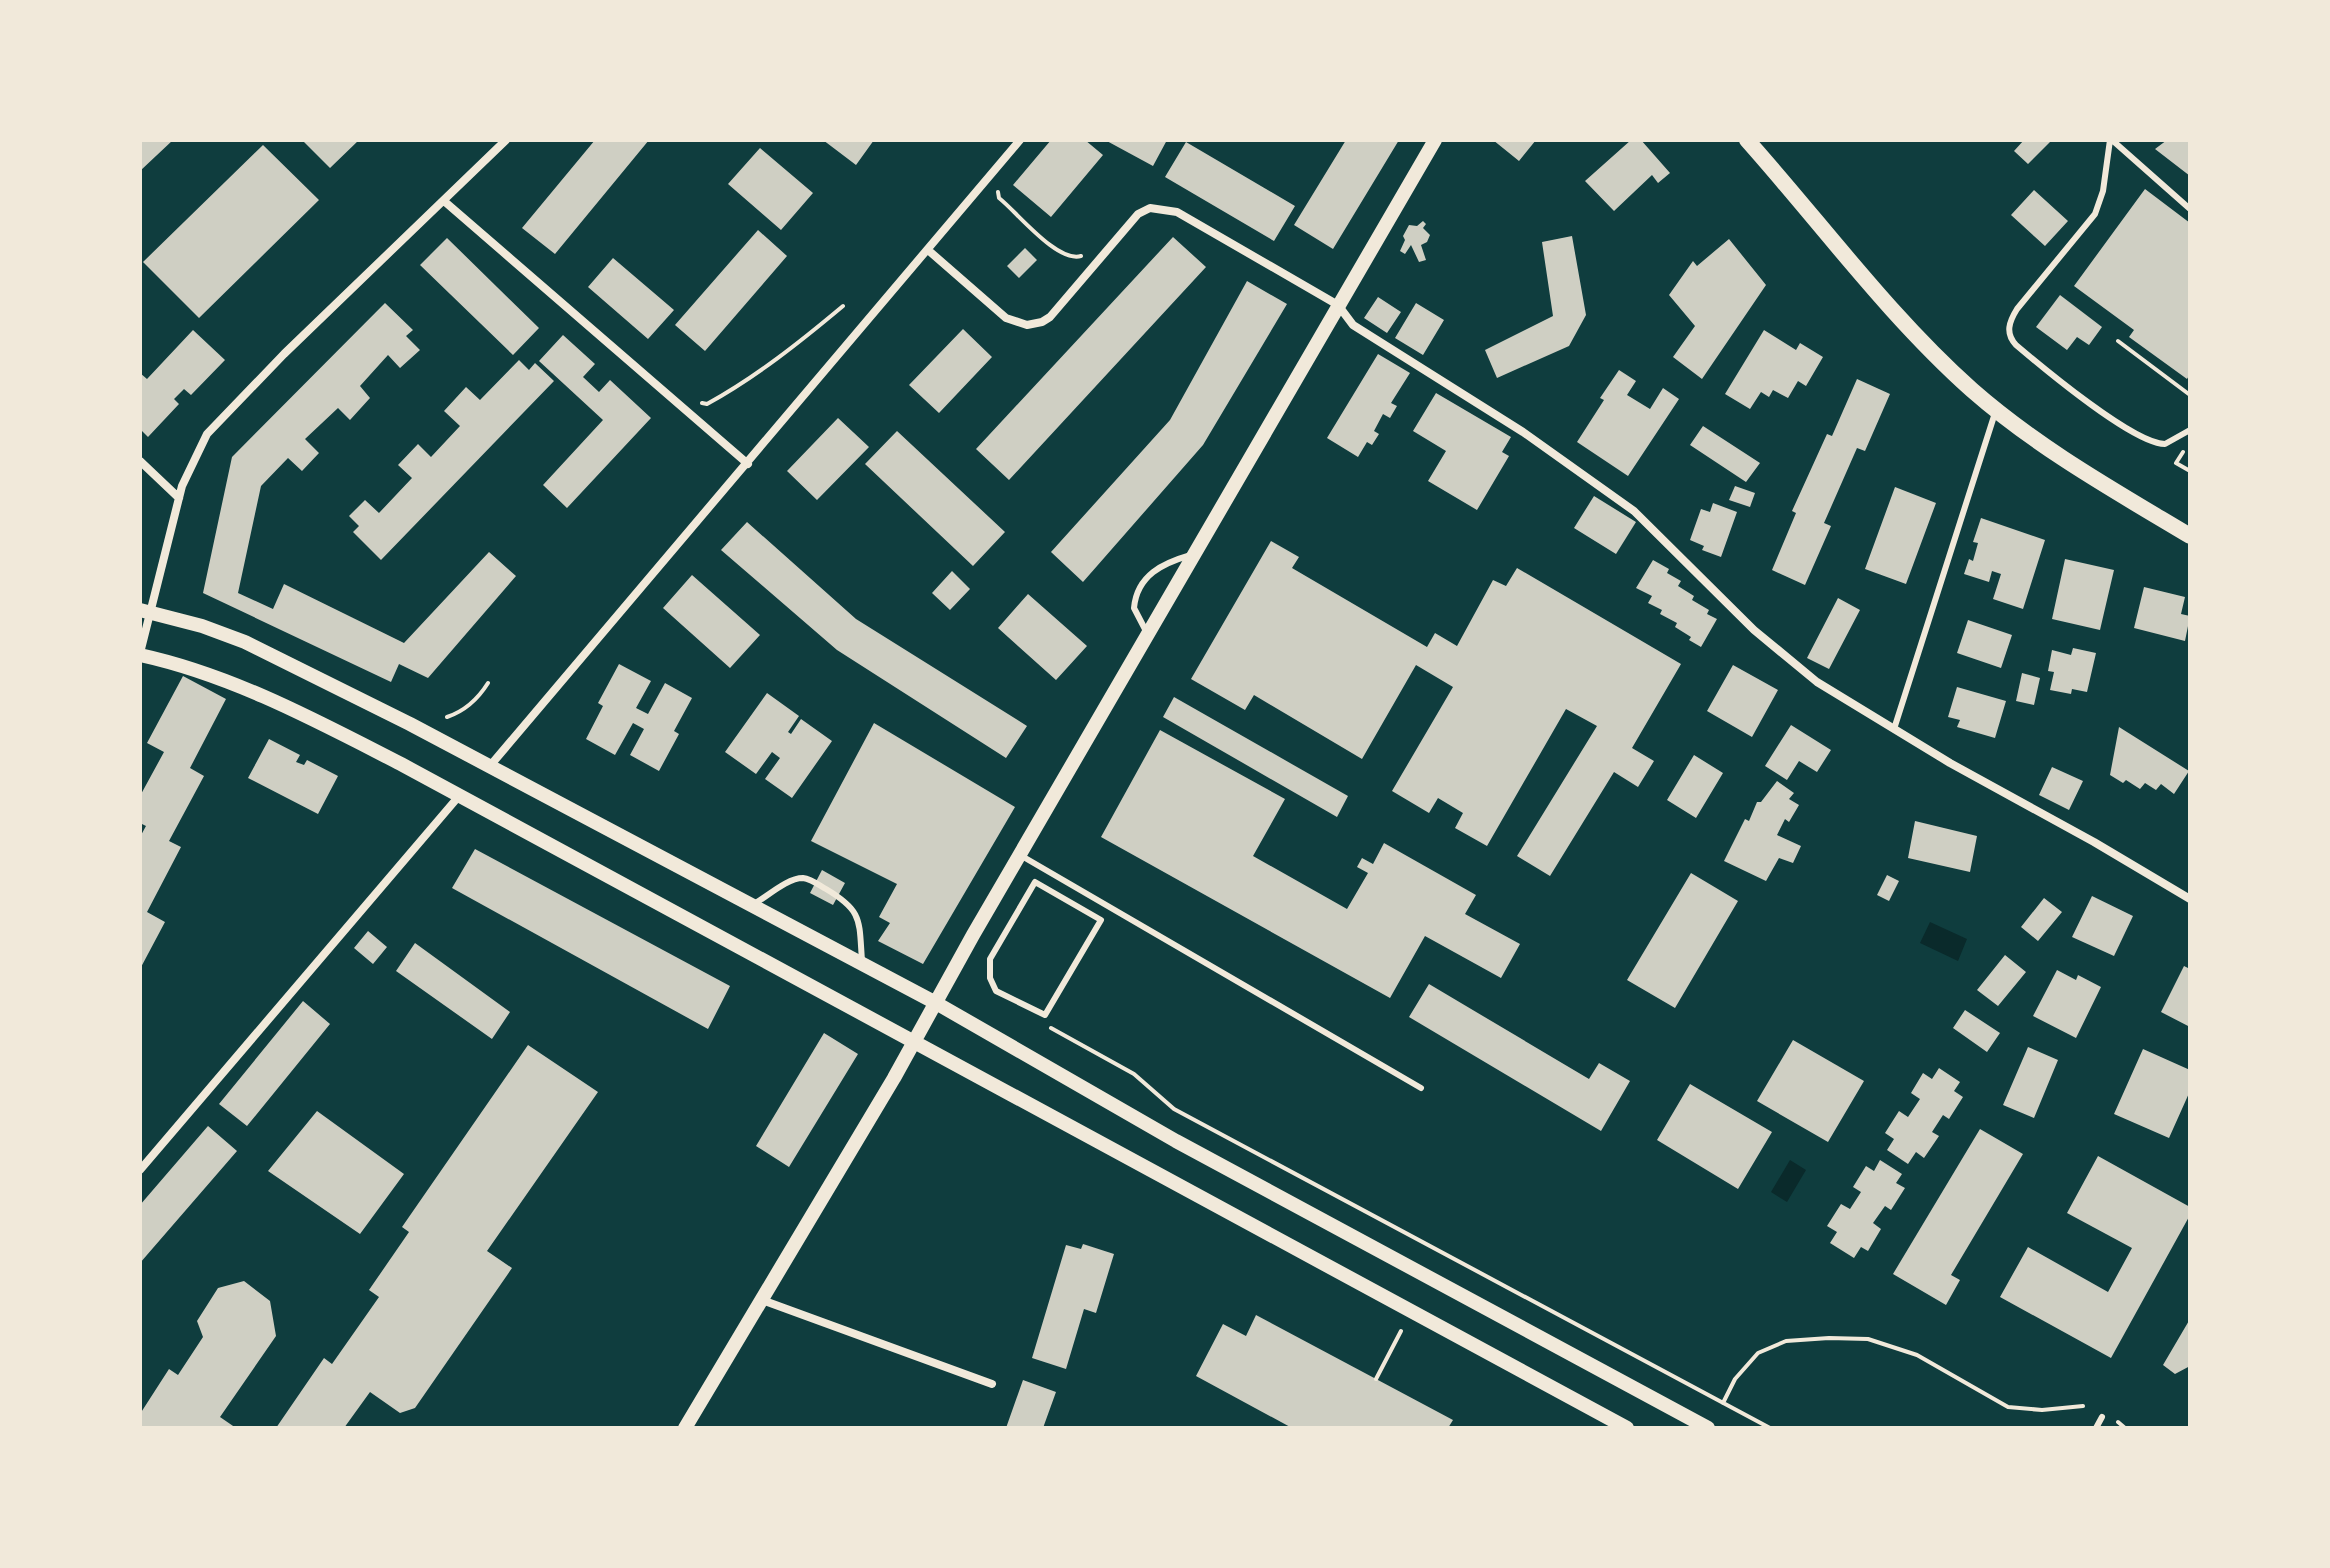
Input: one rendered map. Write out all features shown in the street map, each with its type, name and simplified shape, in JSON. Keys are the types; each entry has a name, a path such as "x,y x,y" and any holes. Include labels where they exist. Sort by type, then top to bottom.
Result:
{"main road":[{"path":"1747,140 1911,330 1948,368 1996,410 2072,464 2190,536"}],"street":[{"path":"506,140 207,434 195,454 179,498 145,611 140,654 238,685 372,749 1627,1428"},
{"path":"489,767 1020,140"},
{"path":"685,1428 915,1042 1020,855 1435,140"},
{"path":"444,201 748,464"},
{"path":"928,250 1006,318 1034,325 1056,311 1143,211 1160,208 1177,212 1338,305 1353,325 1523,432 1617,498 1657,532 1743,620 1796,667 1829,691 2190,899"},
{"path":"140,461 179,498"},
{"path":"145,611 202,626 265,651 399,718 936,1003 1176,1141 1708,1428"},
{"path":"140,1170 459,796"},
{"path":"762,1300 992,1384"}],"lane":[{"path":"2190,209 2111,140 2101,199 2091,221 2017,309 2009,324 2010,337 2016,345 2064,386 2144,438 2165,444 2190,430"},
{"path":"1894,729 1996,410"},
{"path":"1148,634 1134,608 1137,593 1157,567 1194,554"},
{"path":"1020,855 1421,1088"},
{"path":"751,906 787,883 804,878 814,881 852,907 859,924 862,964"},
{"path":"1035,882 1101,920 1045,1015 996,991 990,978 990,959 1035,882"},
{"path":"2096,1428 2102,1417"}],"path":[{"path":"998,191 999,198 1017,212 1020,220 1059,252 1077,258 1082,254"},
{"path":"700,402 707,404 725,396 843,306"},
{"path":"2118,341 2190,395"},
{"path":"2180,446 2183,451 2176,463 2190,471"},
{"path":"447,717 462,711 488,683"},
{"path":"1041,1023 1134,1074 1174,1109 1770,1428"},
{"path":"1376,1379 1401,1331"},
{"path":"1723,1403 1735,1379 1758,1353 1786,1341 1829,1338 1868,1339 1917,1355 2008,1407 2042,1410 2083,1406"},
{"path":"2118,1422 2125,1428"}],"water":[{"path":"1930,922 1967,939 1958,961 1920,943"},
{"path":"1790,1160 1806,1170 1787,1202 1771,1192"}],"building":[{"path":"140,140 173,140 140,171"},
{"path":"302,140 359,140 330,168"},
{"path":"595,140 649,140 555,254 522,228"},
{"path":"823,140 874,140 856,165"},
{"path":"1051,140 1085,140 1103,155 1051,217 1013,185"},
{"path":"1105,140 1167,140 1153,166"},
{"path":"1346,140 1399,140 1333,249 1294,225"},
{"path":"1493,140 1536,140 1519,161"},
{"path":"1631,140 1641,140 1670,173 1658,183 1652,175 1614,211 1585,181"},
{"path":"2024,140 2052,140 2028,164 2014,151"},
{"path":"2167,140 2190,140 2190,176 2155,149"},
{"path":"1186,142 1295,206 1274,241 1165,177"},
{"path":"263,145 319,200 199,318 143,262"},
{"path":"760,148 813,193 781,230 728,184"},
{"path":"2145,189 2190,223 2190,374 2187,379 2129,337 2134,330 2074,286"},
{"path":"2034,190 2068,221 2045,246 2011,215"},
{"path":"1423,221 1426,224 1423,228 1430,235 1427,242 1421,245 1426,260 1419,262 1411,245 1405,254 1400,251 1409,225 1417,226"},
{"path":"758,230 787,256 705,351 675,325"},
{"path":"1572,236 1586,315 1569,346 1497,378 1485,350 1553,316 1542,242"},
{"path":"1173,237 1206,267 1009,480 976,449"},
{"path":"447,238 539,328 513,355 420,265"},
{"path":"1729,239 1766,285 1702,379 1673,357 1695,326 1669,295 1693,261 1697,266"},
{"path":"1025,248 1037,260 1019,278 1007,266"},
{"path":"613,258 674,310 648,339 588,287"},
{"path":"1247,281 1287,304 1203,445 1083,582 1051,552 1170,420"},
{"path":"2060,295 2102,327 2089,345 2077,337 2067,350 2036,327"},
{"path":"1378,297 1401,312 1387,333 1364,318"},
{"path":"385,303 413,330 406,336 420,350 400,368 388,355 360,386 370,398 350,420 338,408 305,439 319,453 302,471 288,458 261,486 238,593 273,609 284,584 404,643 489,552 516,576 428,678 399,664 391,682 203,593 232,457"},
{"path":"1416,303 1444,320 1423,355 1395,338"},
{"path":"963,329 992,357 939,413 909,385"},
{"path":"193,330 225,360 191,395 184,389 174,399 179,404 148,437 140,429 140,373 147,379"},
{"path":"1764,330 1796,350 1800,343 1823,357 1806,386 1798,381 1788,398 1773,390 1769,397 1761,392 1750,409 1725,394"},
{"path":"563,335 595,364 583,377 599,392 610,380 651,418 567,508 543,485 603,420 539,361"},
{"path":"1378,354 1410,373 1391,403 1397,406 1390,418 1383,414 1374,431 1379,434 1372,445 1367,442 1358,457 1327,438"},
{"path":"519,360 529,370 535,363 554,381 381,560 353,532 359,526 349,516 365,500 379,513 412,478 398,465 418,444 431,457 460,426 444,411 466,387 480,400"},
{"path":"1619,370 1636,381 1627,395 1650,409 1663,388 1679,399 1628,476 1577,442"},
{"path":"1857,379 1890,394 1865,451 1857,448 1824,523 1831,526 1805,585 1772,570 1796,513 1792,511 1827,434 1832,436"},
{"path":"1436,393 1511,437 1502,452 1509,456 1477,510 1428,481 1446,451 1413,431"},
{"path":"838,418 869,447 817,500 787,471"},
{"path":"1703,426 1760,463 1746,482 1690,445"},
{"path":"897,431 1005,532 973,566 865,464"},
{"path":"1735,486 1755,493 1750,507 1729,500"},
{"path":"1895,487 1936,503 1906,584 1865,569"},
{"path":"1594,496 1636,522 1616,554 1574,528"},
{"path":"1713,503 1737,512 1721,557 1702,550 1704,546 1690,540 1701,509 1710,512"},
{"path":"1981,518 2045,540 2023,609 1993,599 2001,574 1992,571 1989,582 1964,574 1969,559 1973,561 1978,543 1973,542"},
{"path":"747,522 856,619 1027,726 1006,758 837,650 721,550"},
{"path":"1271,541 1299,557 1292,568 1427,647 1435,633 1457,646 1493,580 1506,586 1517,568 1681,664 1632,748 1654,761 1638,787 1614,772 1550,876 1517,856 1597,726 1566,709 1487,846 1455,828 1463,813 1438,798 1429,813 1392,791 1453,687 1416,665 1362,759 1254,695 1245,710 1191,679"},
{"path":"2065,559 2114,570 2100,630 2052,619"},
{"path":"1653,560 1669,569 1667,573 1681,581 1678,586 1694,596 1692,600 1717,619 1701,647 1675,627 1677,623 1660,614 1662,610 1648,603 1652,596 1636,588"},
{"path":"952,571 970,589 950,610 932,593"},
{"path":"692,575 760,635 730,668 663,608"},
{"path":"2144,587 2185,597 2181,614 2190,616 2185,641 2134,628"},
{"path":"1028,594 1087,646 1056,680 998,628"},
{"path":"1838,598 1860,610 1829,669 1807,658"},
{"path":"1968,620 2012,635 2001,668 1957,653"},
{"path":"2073,648 2096,653 2087,692 2072,689 2071,694 2050,690 2054,672 2048,671 2052,650 2071,655"},
{"path":"619,664 651,681 636,708 648,714 665,683 692,698 674,731 679,734 659,771 630,755 644,729 633,723 615,755 586,739 603,706 598,703"},
{"path":"1733,665 1778,690 1752,737 1707,711"},
{"path":"2022,673 2040,678 2034,705 2016,701"},
{"path":"183,676 226,699 190,768 204,776 169,841 181,847 147,912 165,922 140,969 140,837 146,826 140,823 140,796 164,752 147,743"},
{"path":"1957,687 2006,701 1995,738 1957,727 1960,720 1948,717"},
{"path":"767,693 799,716 788,732 791,734 801,719 832,741 792,798 765,779 780,758 772,752 756,774 725,752"},
{"path":"1174,697 1348,796 1337,817 1163,717"},
{"path":"874,723 1015,807 923,964 878,941 890,923 879,917 897,884 811,841"},
{"path":"1791,725 1831,750 1817,772 1799,761 1787,780 1765,766"},
{"path":"2119,727 2189,771 2174,794 2161,784 2156,790 2145,783 2140,789 2110,775"},
{"path":"1160,730 1285,799 1253,856 1347,909 1368,873 1357,867 1362,858 1373,864 1384,843 1476,895 1465,914 1520,944 1501,978 1425,936 1390,998 1101,837"},
{"path":"269,739 300,755 296,762 304,765 307,760 338,776 318,814 248,778"},
{"path":"1694,755 1723,773 1696,818 1667,800"},
{"path":"2052,767 2083,781 2069,810 2039,795"},
{"path":"1777,781 1794,793 1789,799 1799,805 1789,822 1785,819 1777,835 1801,846 1793,863 1779,858 1766,881 1724,861 1745,819 1749,821 1757,802 1761,802"},
{"path":"1915,821 1977,836 1970,872 1908,858"},
{"path":"475,849 730,986 708,1029 452,888"},
{"path":"822,870 845,883 833,905 810,893"},
{"path":"1691,873 1738,901 1675,1008 1627,980"},
{"path":"1887,875 1899,881 1889,901 1877,895"},
{"path":"2092,896 2133,916 2114,956 2072,937"},
{"path":"2044,898 2062,912 2038,941 2021,927"},
{"path":"368,931 387,947 373,964 354,948"},
{"path":"415,943 510,1012 492,1039 396,971"},
{"path":"2005,955 2026,972 1998,1006 1977,990"},
{"path":"2184,966 2190,969 2190,1027 2161,1012"},
{"path":"2057,970 2076,980 2078,975 2101,987 2076,1038 2033,1016"},
{"path":"1429,984 1589,1079 1599,1063 1630,1081 1601,1131 1409,1017"},
{"path":"303,1001 330,1024 247,1126 219,1104"},
{"path":"1965,1010 2000,1033 1987,1052 1953,1028"},
{"path":"824,1033 858,1054 789,1167 756,1146"},
{"path":"1793,1040 1864,1081 1828,1142 1757,1101"},
{"path":"528,1045 598,1092 487,1251 512,1268 415,1408 400,1413 370,1392 344,1428 276,1428 324,1358 332,1364 379,1297 369,1290 409,1232 402,1227"},
{"path":"2028,1047 2058,1060 2034,1118 2003,1105"},
{"path":"2143,1049 2190,1070 2190,1091 2169,1138 2114,1114"},
{"path":"1939,1068 1960,1082 1954,1091 1963,1097 1949,1119 1943,1115 1932,1132 1939,1136 1924,1158 1916,1152 1908,1164 1887,1150 1894,1139 1885,1133 1899,1111 1908,1117 1920,1099 1911,1093 1923,1073 1932,1079"},
{"path":"1690,1084 1772,1132 1738,1189 1657,1140"},
{"path":"317,1111 404,1174 360,1234 268,1171"},
{"path":"208,1126 237,1151 140,1263 140,1205"},
{"path":"1980,1129 2023,1154 1951,1275 1960,1280 1946,1305 1893,1274"},
{"path":"2098,1156 2190,1207 2190,1215 2111,1358 2000,1297 2028,1247 2108,1292 2132,1248 2067,1213"},
{"path":"1880,1160 1902,1174 1896,1183 1905,1188 1891,1210 1885,1206 1873,1223 1881,1229 1868,1251 1861,1247 1854,1258 1830,1243 1837,1232 1827,1226 1841,1204 1850,1209 1861,1192 1853,1187 1866,1166 1874,1171"},
{"path":"1083,1244 1114,1254 1096,1313 1084,1309 1066,1369 1032,1358 1066,1245 1081,1249"},
{"path":"244,1281 270,1301 276,1336 220,1417 236,1428 140,1428 140,1414 169,1369 178,1375 203,1337 197,1321 218,1288"},
{"path":"1256,1315 1453,1420 1448,1428 1292,1428 1196,1376 1223,1324 1246,1336"},
{"path":"2190,1319 2190,1366 2175,1374 2163,1365"},
{"path":"1023,1380 1056,1392 1043,1428 1006,1428"}]}
